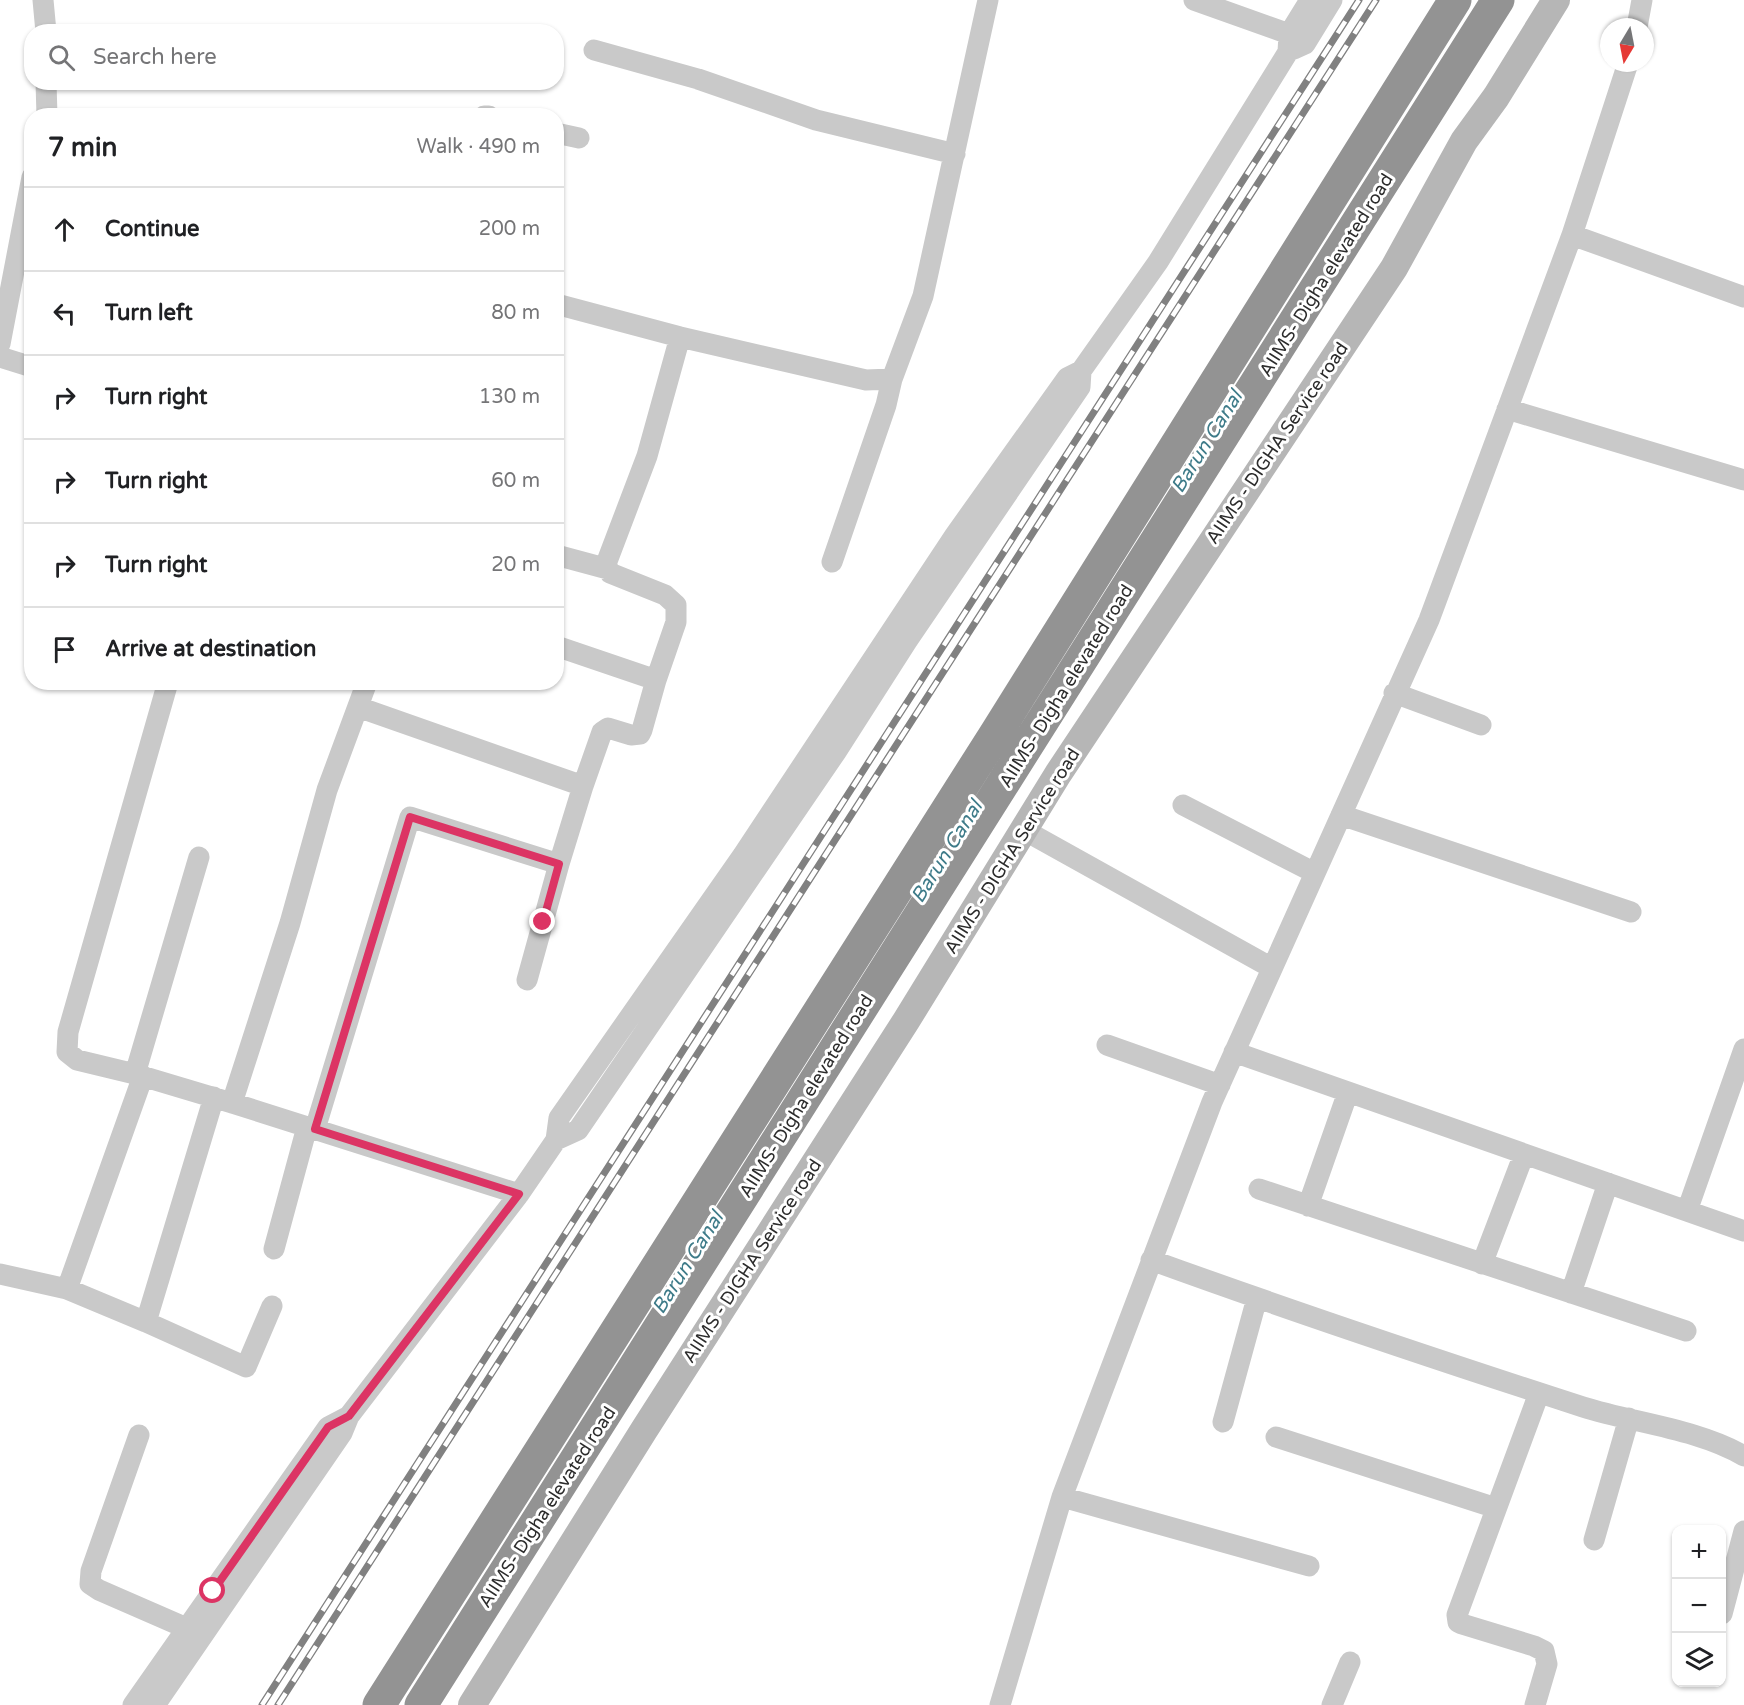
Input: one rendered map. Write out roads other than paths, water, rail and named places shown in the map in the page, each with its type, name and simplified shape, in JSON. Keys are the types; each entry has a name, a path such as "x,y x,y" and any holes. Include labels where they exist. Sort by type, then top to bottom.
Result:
{"highway":[{"name":"AIIMS- Digha elevated road","path":"379,1705 990,743 1455,0"},
{"name":"AIIMS- Digha elevated road","path":"421,1705 1498,0"}],"main road":[{"name":"AIIMS - DIGHA Service road","path":"472,1705 656,1411 906,1021 1058,774 1394,268 1464,141 1496,97 1556,0"}],"street":[{"path":"43,0 44,24"},
{"path":"1194,0 1294,44"},
{"path":"1294,44 1310,0"},
{"path":"133,1705 195,1631 342,1433 349,1416 519,1194 556,1140 578,1130 830,761 913,632 1080,387 1081,371 1158,262 1294,44 1332,0"},
{"path":"1639,18 1642,0"},
{"path":"832,562 886,405 892,379 923,296 955,154 982,2"},
{"path":"594,50 698,79 816,120 955,154"},
{"path":"1000,1705 1062,1497 1151,1260 1234,1052 1394,693 1429,620 1572,235 1625,72"},
{"path":"46,90 47,108"},
{"path":"564,135 579,138"},
{"path":"0,345 24,219"},
{"path":"1572,235 1744,297"},
{"path":"564,306 680,337 866,380 892,379"},
{"path":"608,569 608,557 647,456 680,337"},
{"path":"0,357 24,364"},
{"path":"1507,409 1744,480"},
{"path":"527,980 559,864 602,732 608,728 631,735 640,734 676,622 676,605 665,595 617,577 608,569 564,557"},
{"path":"564,649 656,680"},
{"path":"166,690 66,1040 67,1052 77,1060 139,1075 223,1100 519,1194"},
{"path":"146,1322 223,1100 290,923 327,790 364,690"},
{"path":"1394,693 1481,725"},
{"path":"358,707 583,786"},
{"path":"1182,805 1315,873"},
{"path":"1341,814 1632,912"},
{"path":"274,1249 410,817 559,864"},
{"path":"1024,830 1272,968"},
{"path":"66,1289 139,1075 198,857"},
{"path":"1107,1045 1220,1085"},
{"path":"1687,1211 1744,1050"},
{"path":"1234,1052 1744,1231"},
{"path":"1308,1206 1348,1092"},
{"path":"1482,1264 1524,1154"},
{"path":"1571,1293 1608,1183"},
{"path":"1259,1189 1686,1331"},
{"path":"1151,1260 1539,1393 1588,1409 1714,1442 1744,1456"},
{"path":"0,1274 66,1289 246,1366 272,1306"},
{"path":"1223,1422 1257,1298"},
{"path":"1535,1705 1547,1664 1544,1652 1534,1646 1461,1624 1457,1618 1459,1606 1539,1393"},
{"path":"1594,1540 1629,1418"},
{"path":"139,1435 91,1571 90,1584 195,1631"},
{"path":"1276,1437 1496,1508"},
{"path":"1062,1497 1309,1566"},
{"path":"1726,1599 1744,1531"},
{"path":"155,1705 195,1631"},
{"path":"1332,1705 1350,1662"}],"railway":[{"path":"262,1705 1359,0"},
{"path":"278,1705 1376,0"}],"water label":[{"name":"Barun Canal","path":"1207,442"},
{"name":"Barun Canal","path":"947,852"},
{"name":"Barun Canal","path":"688,1263"}]}
